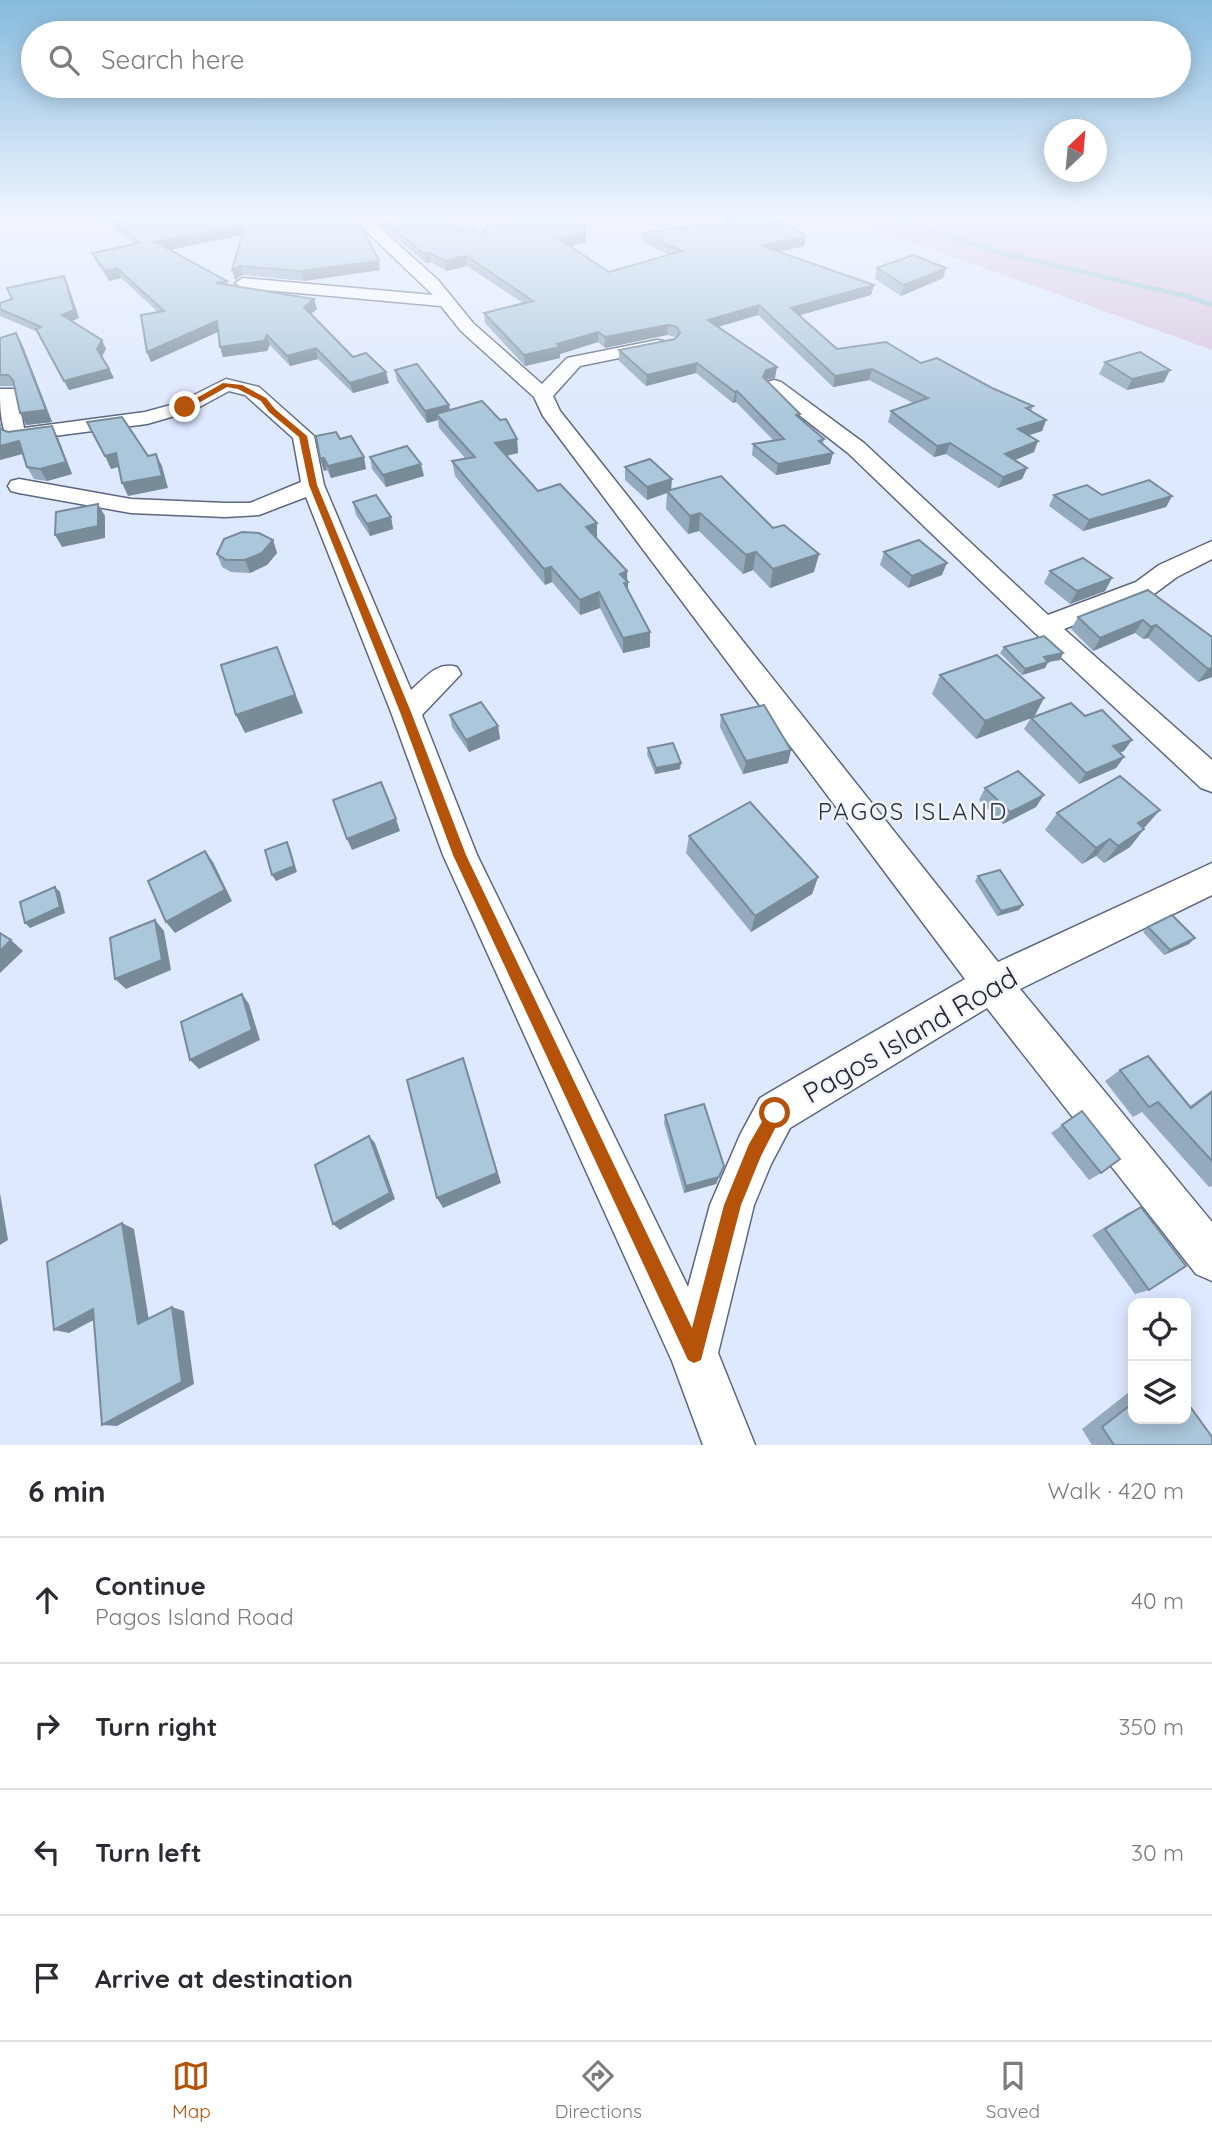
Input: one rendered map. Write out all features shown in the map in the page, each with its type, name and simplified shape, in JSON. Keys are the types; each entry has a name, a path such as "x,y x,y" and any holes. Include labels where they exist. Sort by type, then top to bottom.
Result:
{"street":[{"path":"259,284 447,301"},
{"path":"433,284 467,327 543,395 550,412 641,533 992,984 1212,1258"},
{"path":"543,395 575,362 668,342"},
{"path":"7,393 8,436 147,418 185,407 226,385 240,387 263,399 272,411 303,436 313,485 406,712 460,855 694,1353 729,1445"},
{"path":"774,386 856,448 1044,626 1212,779"},
{"path":"19,486 131,506 225,510 262,506 313,485"},
{"path":"1044,626 1145,588 1168,571 1212,549"},
{"path":"406,712 447,674"},
{"name":"Pagos Island Road","path":"694,1353 732,1205 755,1150 775,1113 992,984 1212,878"}],"shaded area":[{"path":"1030,284 1212,284 1212,350"}],"building":[{"path":"24,284 66,284 74,310 62,315 102,340 97,349 109,369 64,381 36,329 41,327 0,309 0,303 12,299 7,288"},
{"path":"135,284 225,284 314,299 304,307 353,357 366,353 386,372 350,383 316,348 287,356 267,335 264,341 220,347 217,321 147,352 141,315 164,311"},
{"path":"508,284 872,284 791,308 837,349 886,342 921,363 937,358 992,388 1033,406 1026,408 1046,420 1018,429 1038,441 1005,454 1027,468 1003,477 950,443 937,446 891,411 928,398 872,369 835,376 759,305 708,320 777,367 766,370 763,377 800,414 796,415 824,439 819,441 833,453 778,464 753,444 784,439 737,391 697,363 647,375 619,350 675,339 680,333 677,327 668,325 605,337 598,332 557,344 560,347 524,355 484,313 533,301"},
{"path":"16,333 46,410 20,413 13,380 8,375 0,375 0,338"},
{"path":"1140,352 1170,370 1132,379 1105,362"},
{"path":"417,364 449,405 425,411 395,370"},
{"path":"482,401 500,420 506,419 517,439 495,443 538,491 560,484 597,523 586,527 627,571 620,574 628,582 624,583 650,632 623,638 599,592 580,600 551,567 544,569 452,461 475,457 436,414"},
{"path":"122,417 148,456 156,454 162,476 122,483 116,453 105,456 87,422"},
{"path":"52,426 66,462 40,469 27,467 19,441 0,446 0,429 8,432"},
{"path":"336,432 340,439 351,436 364,457 328,466 324,458 320,458 316,436"},
{"path":"407,446 421,464 383,475 370,457"},
{"path":"650,459 672,479 647,487 625,467"},
{"path":"721,476 773,528 784,525 819,554 773,569 756,552 746,555 700,513 690,516 667,491"},
{"path":"1149,480 1172,496 1089,520 1054,495 1087,485 1102,495"},
{"path":"376,495 391,517 367,524 353,502"},
{"path":"98,504 98,526 55,535 56,512"},
{"path":"242,532 259,533 273,540 262,553 245,560 226,560 217,554 224,539"},
{"path":"919,540 947,563 912,576 884,552"},
{"path":"1083,558 1112,578 1077,591 1050,571"},
{"path":"1148,590 1212,637 1212,668 1208,669 1156,625 1151,627 1143,620 1100,638 1078,617"},
{"path":"1044,636 1063,653 1044,657 1048,662 1025,669 1004,647"},
{"path":"277,647 295,695 236,715 221,665"},
{"path":"997,655 1044,698 985,721 940,675"},
{"path":"481,702 498,726 466,740 450,715"},
{"path":"1071,703 1085,716 1102,710 1132,740 1113,746 1124,757 1086,773 1031,718"},
{"path":"764,705 791,750 746,761 721,715"},
{"path":"673,743 681,763 656,768 648,748"},
{"path":"1018,771 1044,795 1010,812 985,788"},
{"path":"1120,776 1160,810 1138,823 1144,829 1118,846 1110,839 1096,848 1057,813"},
{"path":"381,782 396,819 347,839 333,800"},
{"path":"750,802 818,877 755,916 689,836"},
{"path":"287,842 294,866 272,875 265,850"},
{"path":"205,851 225,890 166,922 148,881"},
{"path":"1000,870 1023,905 1001,911 978,876"},
{"path":"55,887 60,907 25,923 20,902"},
{"path":"1172,915 1195,938 1170,950 1148,927"},
{"path":"155,920 162,960 115,979 110,938"},
{"path":"0,933 11,940 0,951"},
{"path":"242,994 252,1030 190,1060 181,1022"},
{"path":"1148,1056 1191,1108 1212,1092 1212,1161 1158,1102 1149,1107 1120,1070"},
{"path":"463,1058 497,1173 437,1198 407,1080"},
{"path":"704,1104 724,1166 719,1177 686,1186 665,1115"},
{"path":"1082,1111 1120,1159 1101,1173 1062,1125"},
{"path":"369,1136 390,1193 333,1224 315,1165"},
{"path":"1141,1207 1186,1266 1149,1290 1105,1229"},
{"path":"122,1223 138,1324 172,1307 182,1382 102,1425 93,1309 54,1330 47,1262"},
{"path":"1128,1407 1128,1424 1191,1424 1191,1408 1212,1437 1212,1445 1114,1445 1102,1427"}],"waterway":[{"path":"1136,284 1212,305"}],"district":[{"name":"PAGOS ISLAND","path":"913,812"}],"route":[{"path":"185,407 226,385 240,387 263,399 272,411 303,436 313,485 406,712 460,855 694,1353 732,1205 755,1150 775,1113"}]}
